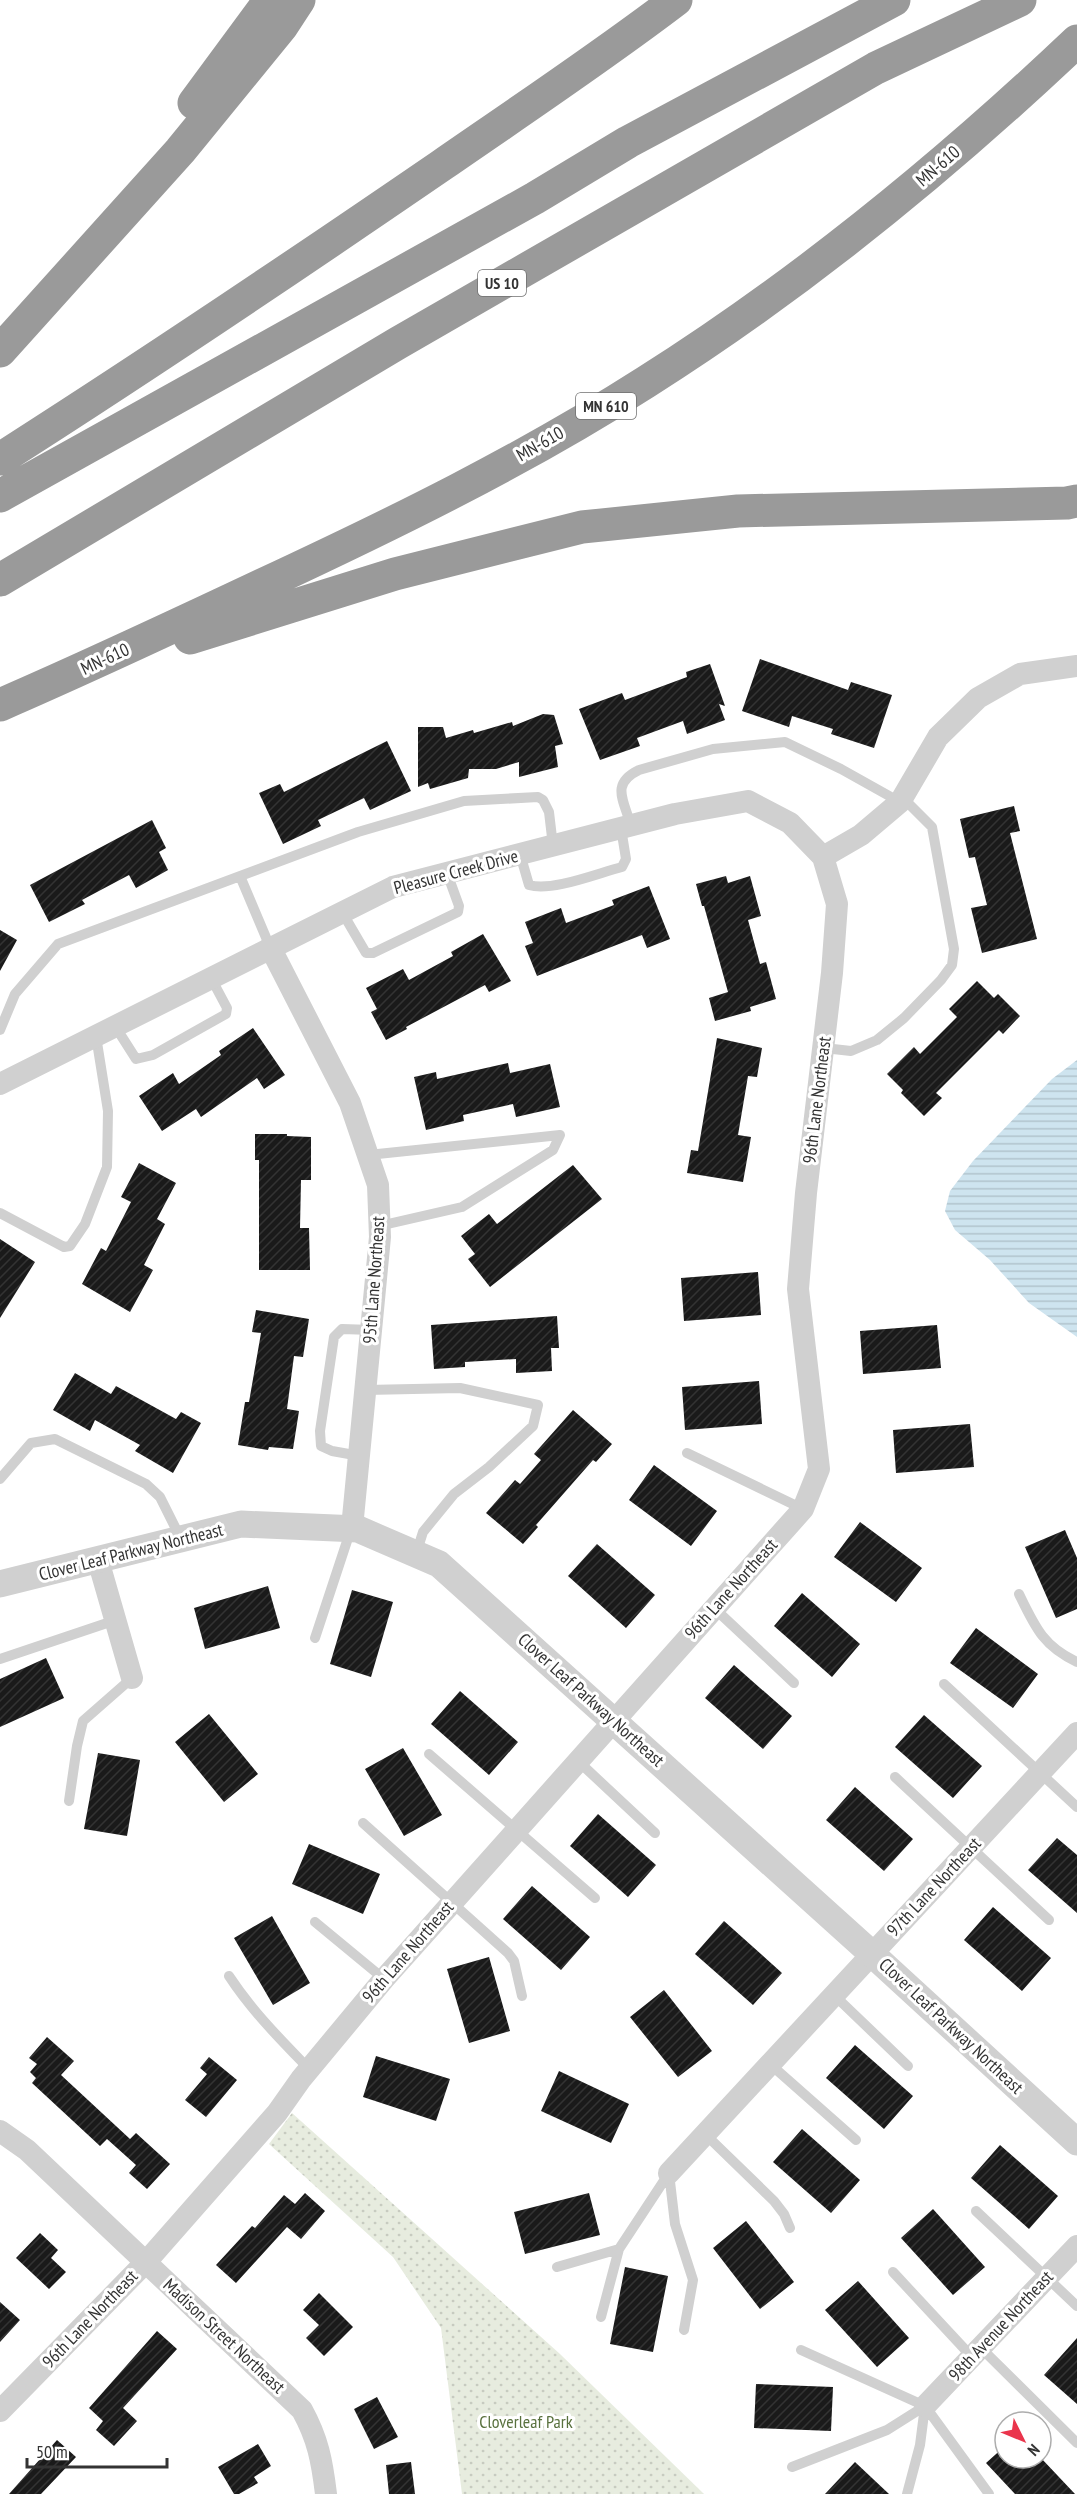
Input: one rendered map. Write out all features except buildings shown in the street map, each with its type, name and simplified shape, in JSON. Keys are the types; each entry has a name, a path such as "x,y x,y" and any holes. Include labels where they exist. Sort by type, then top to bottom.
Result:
{"highway":[{"path":"92,249 211,78 270,0"},
{"path":"0,351 180,151 282,26 299,0"},
{"path":"0,459 134,374 399,194 634,32 675,0"},
{"path":"0,496 535,198 628,142 894,0"},
{"name":"US 10","path":"0,580 408,337 856,79 1016,2"},
{"name":"MN-610","path":"0,705 73,674 407,517 528,451 646,382 784,287 916,186 1009,105 1077,41"},
{"path":"73,674 395,574 582,527 738,511 1077,501"}],"street":[{"path":"823,857 861,835 901,799 938,737 978,698 1020,674 1077,666"},
{"name":"Pleasure Creek Drive","path":"0,1084 393,887 675,814 748,801 790,823 823,857"},
{"name":"96th Lane Northeast","path":"0,2411 146,2262 277,2113 309,2069 384,1978 803,1509 819,1469 798,1289 832,973 837,904 823,857"},
{"name":"95th Lane Northeast","path":"270,947 351,1103 378,1185 379,1226 372,1330 352,1528"},
{"name":"Clover Leaf Parkway Northeast","path":"0,1584 241,1524 358,1529 440,1564 1077,2142"},
{"path":"98,1560 132,1678"},
{"name":"97th Lane Northeast","path":"669,2173 1077,1733"},
{"name":"Madison Street Northeast","path":"0,2131 27,2150 302,2410 314,2432 321,2456 326,2494"},
{"name":"98th Avenue Northeast","path":"925,2406 1077,2246"}],"lane":[{"path":"520,854 529,885 539,888 622,867 626,859 626,827 620,788 623,780 629,774 639,770 713,749 784,742 901,799 932,827 954,949 951,965 904,1018 877,1040 851,1051 824,1048"},
{"path":"0,1030 15,994 57,944 358,832 464,801 538,797 543,800 549,812 553,846"},
{"path":"342,912 366,953 373,953 458,912 459,906 447,873"},
{"path":"240,876 270,947"},
{"path":"106,1031 136,1059 153,1055 226,1014 227,1008 210,977"},
{"path":"0,1213 64,1247 70,1246 85,1224 108,1167 106,1031"},
{"path":"368,1155 560,1135 553,1150 462,1207 379,1226"},
{"path":"360,1456 332,1451 321,1446 320,1431 334,1337 342,1329 372,1330"},
{"path":"366,1390 460,1388 537,1405 533,1426 489,1467 454,1494 423,1532 416,1554"},
{"path":"0,1479 31,1443 56,1439 146,1484 160,1497 181,1540"},
{"path":"687,1453 803,1509"},
{"path":"315,1638 352,1528"},
{"path":"1019,1594 1036,1630 1048,1644 1077,1662"},
{"path":"714,1608 794,1683"},
{"path":"0,1659 116,1620"},
{"path":"69,1802 82,1721 132,1678"},
{"path":"944,1684 1077,1807"},
{"path":"429,1754 595,1898"},
{"path":"578,1761 655,1833"},
{"path":"895,1777 1050,1920"},
{"path":"363,1823 508,1953 514,1961 522,1996"},
{"path":"315,1922 384,1978"},
{"path":"229,1976 266,2025 309,2069"},
{"path":"834,1995 908,2066"},
{"path":"770,2064 856,2140"},
{"path":"705,2134 774,2201 784,2214 790,2228"},
{"path":"601,2317 620,2249 669,2173"},
{"path":"669,2173 675,2224 693,2280 684,2330"},
{"path":"976,2211 1077,2306"},
{"path":"557,2267 620,2249"},
{"path":"892,2272 1077,2443"},
{"path":"801,2350 925,2406 989,2494"},
{"path":"792,2467 887,2430 925,2406"},
{"path":"907,2494 920,2445 925,2406"}],"green space":[{"name":"Cloverleaf Park","path":"292,2113 560,2354 704,2494 462,2494 441,2328 393,2257 269,2144"}],"water":[{"path":"1077,1060 1077,1337 1029,1303 990,1260 955,1230 945,1211 950,1191 973,1161 1052,1079"}]}
